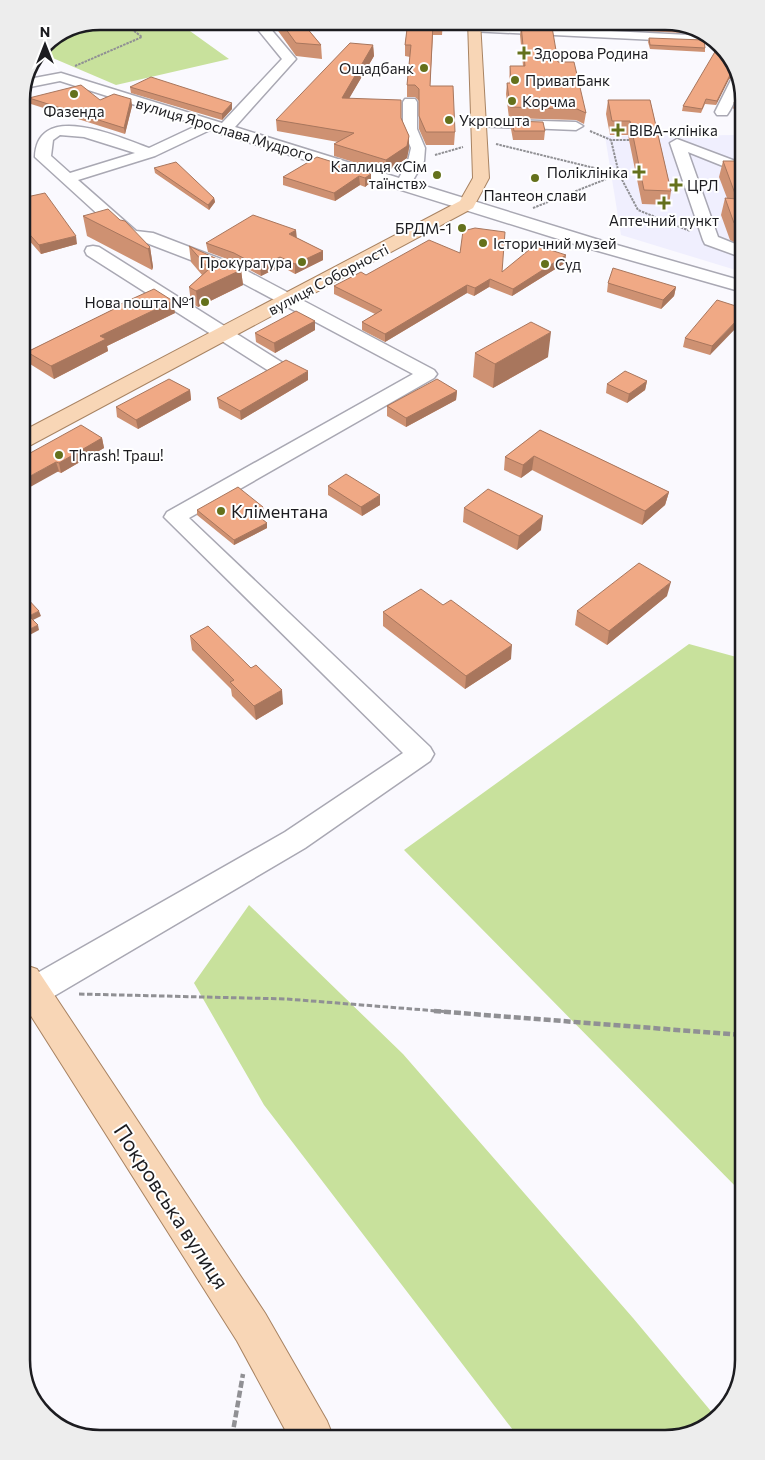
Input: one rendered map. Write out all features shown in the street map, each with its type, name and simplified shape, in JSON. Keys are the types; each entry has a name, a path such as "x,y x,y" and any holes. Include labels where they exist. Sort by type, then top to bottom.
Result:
{"main road":[{"path":"467,204 481,178 474,30"},
{"name":"вулиця Соборності","path":"30,436 467,204"},
{"name":"Покровська вулиця","path":"30,988 251,1327 309,1430"}],"street":[{"path":"68,178 150,152 216,128 289,59 265,30"},
{"path":"554,30 700,39"},
{"path":"38,67 55,75"},
{"name":"вулиця Ярослава Мудрого","path":"32,82 55,75 216,128 735,285"},
{"path":"722,112 734,88"},
{"path":"403,185 416,161 418,148 410,129 410,102"},
{"path":"479,123 576,126"},
{"path":"30,985 294,840 421,754 175,517 428,374 289,298 228,268 146,237 131,235 43,157 45,140 52,134 66,130 80,131 150,152"},
{"path":"677,143 735,166"},
{"path":"677,143 711,240 735,250"},
{"path":"93,251 276,367"}],"path":[{"path":"55,75 142,37 133,30"},
{"path":"576,126 611,140 655,139 677,143"},
{"path":"480,140 619,174"},
{"path":"611,140 619,174 638,210 711,240"},
{"path":"416,161 464,147"},
{"path":"510,218 619,174"},
{"path":"30,986 287,999 735,1034"},
{"path":"233,1430 251,1327"}],"shaded area":[{"name":"ЦРЛ","path":"735,135 735,270 621,235 605,136"}],"green space":[{"path":"189,30 229,59 116,85 47,56 54,47 65,39 87,31"},
{"path":"689,644 735,657 735,1186 404,850"},
{"path":"249,905 403,1054 633,1318 712,1412 691,1425 678,1429 513,1430 264,1105 194,983"}],"building":[{"path":"287,30 308,30 321,45 296,43"},
{"path":"407,30 433,30 430,86 453,86 455,132 426,132 419,116 419,89 415,85 407,85 411,45 405,45"},
{"path":"521,30 553,30 558,62 574,62 586,113 577,109 510,107 507,83 511,83 510,66 525,66"},
{"path":"649,38 701,40 704,43 705,48 650,45"},
{"path":"350,43 373,45 342,98 401,100 401,118 409,136 407,146 386,160 334,144 354,133 276,120"},
{"path":"715,52 726,65 730,75 717,101 706,99 702,109 683,106"},
{"path":"151,77 232,103 222,114 130,87"},
{"path":"81,85 100,100 114,94 131,99 124,128 30,98"},
{"path":"608,100 650,100 671,191 644,190 630,121 612,121"},
{"path":"512,121 543,122 545,131 514,131"},
{"path":"317,157 371,174 365,178 359,176 334,193 283,177"},
{"path":"723,161 735,161 735,194"},
{"path":"176,162 214,198 208,205 154,168"},
{"path":"45,193 76,236 39,245 30,235 30,196"},
{"path":"725,198 735,199 735,224 734,223"},
{"path":"108,209 120,220 125,221 150,247 148,249 83,216"},
{"path":"253,215 296,230 289,234 323,251 295,264 280,257 260,267 234,253 206,243"},
{"path":"475,228 505,232 502,272 535,245 566,255 513,289 490,279 475,288 467,285 385,334 362,322 382,310 334,286 361,272 366,275 429,240 460,253 463,231"},
{"path":"189,246 241,270 196,291 189,287 209,269"},
{"path":"613,268 676,287 663,300 608,283"},
{"path":"154,289 173,301 100,336 106,339 51,366 30,354 30,351 116,308 114,307"},
{"path":"717,300 735,306 735,322 712,346 685,338"},
{"path":"296,311 315,321 274,343 255,333"},
{"path":"531,322 551,332 495,364 475,353"},
{"path":"286,360 308,371 240,411 217,398"},
{"path":"625,371 647,381 629,394 607,384"},
{"path":"169,379 190,390 136,420 116,407"},
{"path":"437,379 457,391 406,418 387,406"},
{"path":"81,425 102,438 59,463 56,462 30,476 30,453"},
{"path":"540,430 669,492 645,511 534,456 523,465 505,457"},
{"path":"346,474 380,495 361,507 328,486"},
{"path":"238,487 263,507 253,512 267,523 234,540 197,510"},
{"path":"488,489 543,516 519,536 464,508"},
{"path":"639,563 671,582 609,631 577,611"},
{"path":"421,589 443,605 451,600 512,645 466,676 383,612"},
{"path":"30,601 39,611 30,616"},
{"path":"30,617 38,625 30,629"},
{"path":"208,626 251,668 256,665 282,690 254,706 230,682 234,680 190,636"}],"place":[{"name":"Здорова Родина","path":"524,53"},
{"name":"Ощадбанк","path":"424,68"},
{"name":"ПриватБанк","path":"515,80"},
{"name":"Фазенда","path":"74,94"},
{"name":"Корчма","path":"512,101"},
{"name":"Укрпошта","path":"449,120"},
{"name":"ВІВА-клініка","path":"618,130"},
{"name":"Поліклініка","path":"639,172"},
{"name":"Каплиця «Сім таїнств»","path":"437,175"},
{"name":"Пантеон слави","path":"535,178"},
{"name":"ЦРЛ","path":"676,185"},
{"name":"Аптечний пункт","path":"664,203"},
{"name":"БРДМ-1","path":"462,228"},
{"name":"Історичний музей","path":"483,243"},
{"name":"Прокуратура","path":"302,262"},
{"name":"Суд","path":"545,264"},
{"name":"Нова пошта №1","path":"205,302"},
{"name":"Thrash! Траш!","path":"59,455"},
{"name":"Кліментана","path":"221,511"}]}
